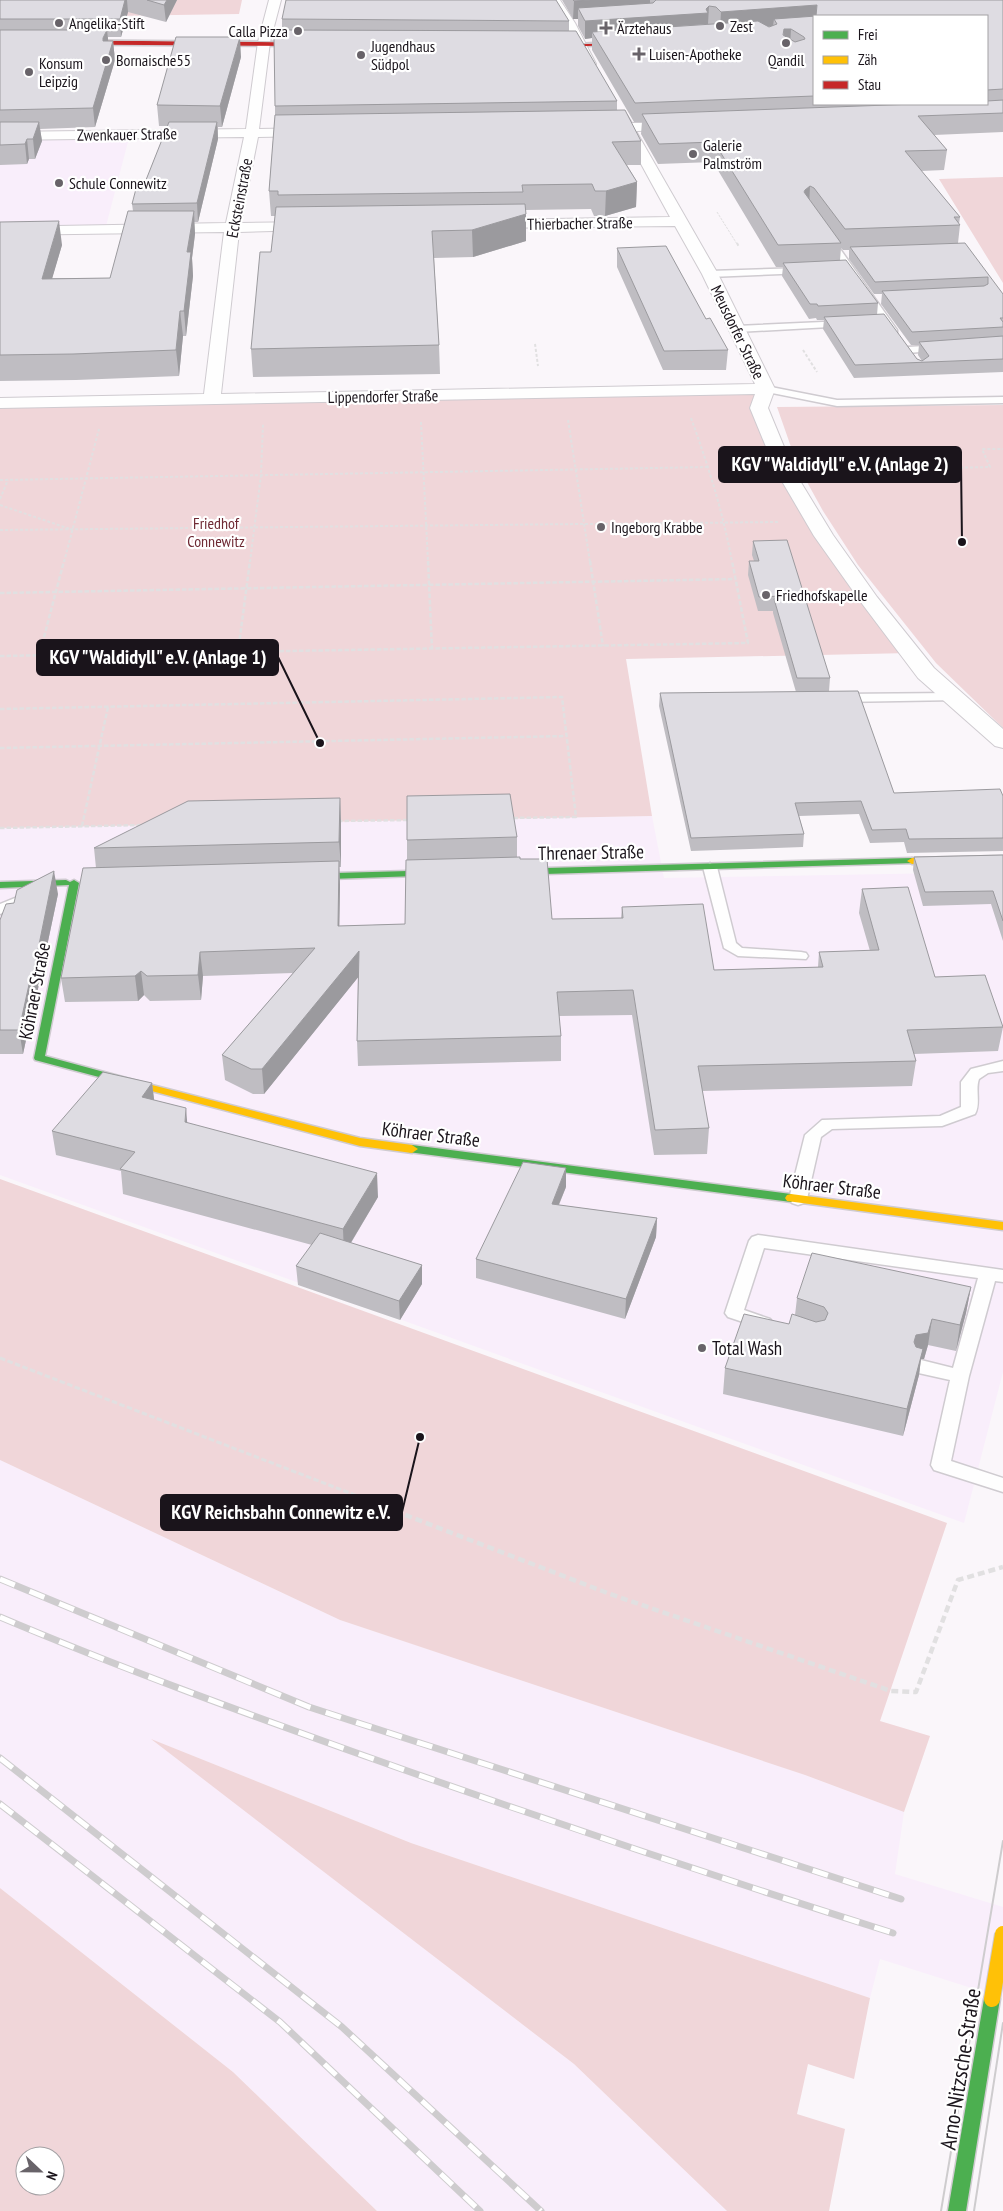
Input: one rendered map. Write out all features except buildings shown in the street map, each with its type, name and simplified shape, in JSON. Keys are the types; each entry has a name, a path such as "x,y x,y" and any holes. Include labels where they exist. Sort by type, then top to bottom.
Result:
{"street":[{"name":"Ecksteinstraße","path":"212,398 232,228 252,132 264,43 275,0"},
{"path":"554,0 573,22 579,45 598,78"},
{"path":"0,42 116,47 264,43 322,44"},
{"path":"535,46 637,42"},
{"name":"Meusdorfer Straße","path":"614,103 710,274 766,389 759,408 785,471 803,502 870,602 926,673 1003,741"},
{"path":"580,129 689,126"},
{"name":"Zwenkauer Straße","path":"0,136 322,132"},
{"name":"Thierbacher Straße","path":"476,224 680,221"},
{"path":"0,231 329,226"},
{"name":"Lippendorfer Straße","path":"0,403 766,389"},
{"name":"Threnaer Straße","path":"503,872 1003,859"},
{"path":"293,877 453,873"},
{"name":"Köhraer Straße","path":"49,884 79,883 39,1058 360,1142 1003,1226"},
{"path":"0,885 49,884"},
{"name":"Arno-Nitzsche-Straße","path":"957,2211 1003,1934"}],"lane":[{"path":"824,233 845,254 846,270 877,299 882,323 917,362"},
{"path":"710,274 812,271"},
{"path":"737,329 858,324"},
{"path":"908,350 956,347"},
{"path":"766,389 838,403 1003,400"},
{"path":"824,699 953,697"},
{"path":"710,866 729,946 738,952 801,956"},
{"path":"0,910 49,884"},
{"path":"798,1199 813,1135 828,1124 942,1121 969,1110 967,1090 971,1076 985,1067 1003,1066"},
{"path":"778,1328 734,1313 758,1241 996,1275 960,1376 941,1466 1003,1485"},
{"path":"921,1367 960,1376"}],"path":[{"path":"535,344 539,371"},
{"path":"0,656 748,643 725,523 709,467 690,415 687,391"},
{"path":"567,417 603,646"},
{"path":"420,419 432,649"},
{"path":"238,652 260,475 263,421"},
{"path":"39,656 101,424"},
{"path":"904,469 990,467 982,449 1003,449"},
{"path":"0,480 709,467"},
{"path":"0,499 8,480"},
{"path":"0,505 73,530"},
{"path":"0,530 776,522"},
{"path":"0,592 736,579"},
{"path":"0,709 562,697 576,817 507,818"},
{"path":"82,826 108,707"},
{"path":"0,748 567,736"},
{"path":"329,822 418,820"},
{"path":"0,828 151,825"},
{"path":"0,1358 610,1594 891,1690 916,1692 958,1580 1003,1568"}],"shaded area":[{"name":"Schule Connewitz","path":"130,134 105,230 0,231 0,136"},
{"path":"652,816 664,878 1003,872 1003,1372 964,1523 0,1175 0,828"},
{"path":"0,1460 340,1620 805,1775 904,1812 895,1874 1003,1907 1003,1998 880,1959 870,1998 411,1843 153,1740 574,2064 727,2211 377,2211 233,2072 0,1888"}],"green space":[{"path":"0,0 242,0 239,14 112,16"},
{"path":"1003,177 1003,283 939,179"},
{"name":"Friedhof Connewitz","path":"766,389 759,408 785,471 910,653 626,659 652,816 0,828 0,403"},
{"path":"1003,405 1003,728 936,663 858,565 823,511 797,464 777,407"},
{"path":"0,1179 947,1523 880,1721 930,1736 904,1812 805,1775 340,1620 0,1460"},
{"path":"151,1739 411,1843 870,1998 854,2079 808,2064 797,2114 845,2129 829,2211 727,2211 574,2064"},
{"path":"0,1888 233,2072 377,2211 0,2211"}],"tram line":[{"path":"95,40 187,41"},
{"path":"227,41 287,42"},
{"path":"570,44 605,43"},
{"path":"941,2211 1003,1841"},
{"path":"974,2211 1003,2023"}],"railway":[{"path":"0,1579 309,1707 901,1899"},
{"path":"0,1617 136,1672 365,1756 628,1847 893,1933"},
{"path":"0,1758 342,2027 541,2211"},
{"path":"0,1804 280,2022 480,2211"}],"traffic: fast":[{"path":"511,872 912,861"},
{"path":"301,877 443,873"},
{"path":"0,885 66,883"},
{"path":"74,883 39,1058 148,1087"},
{"path":"412,1149 791,1198"},
{"path":"957,2211 992,1999"}],"traffic: slow":[{"path":"912,861 1003,859"},
{"path":"148,1087 360,1142 412,1149"},
{"path":"791,1198 1003,1226"},
{"path":"992,1999 1003,1934"}],"traffic: jam":[{"path":"0,42 311,44"},
{"path":"546,46 628,43"}],"place":[{"name":"Angelika-Stift","path":"59,23"},
{"name":"Zest","path":"720,26"},
{"name":"Ärztehaus","path":"606,28"},
{"name":"Calla Pizza","path":"298,31"},
{"name":"Qandil","path":"786,43"},
{"name":"Luisen-Apotheke","path":"639,54"},
{"name":"Jugendhaus Südpol","path":"361,55"},
{"name":"Bornaische55","path":"106,60"},
{"name":"Konsum Leipzig","path":"29,72"},
{"name":"Galerie Palmström","path":"693,154"},
{"name":"Schule Connewitz","path":"59,183"},
{"name":"Ingeborg Krabbe","path":"601,527"},
{"name":"KGV \"Waldidyll\" e.V. (Anlage 2)","path":"962,542"},
{"name":"Friedhofskapelle","path":"766,595"},
{"name":"KGV \"Waldidyll\" e.V. (Anlage 1)","path":"320,743"},
{"name":"Total Wash","path":"702,1348"},
{"name":"KGV Reichsbahn Connewitz e.V.","path":"420,1437"}]}
